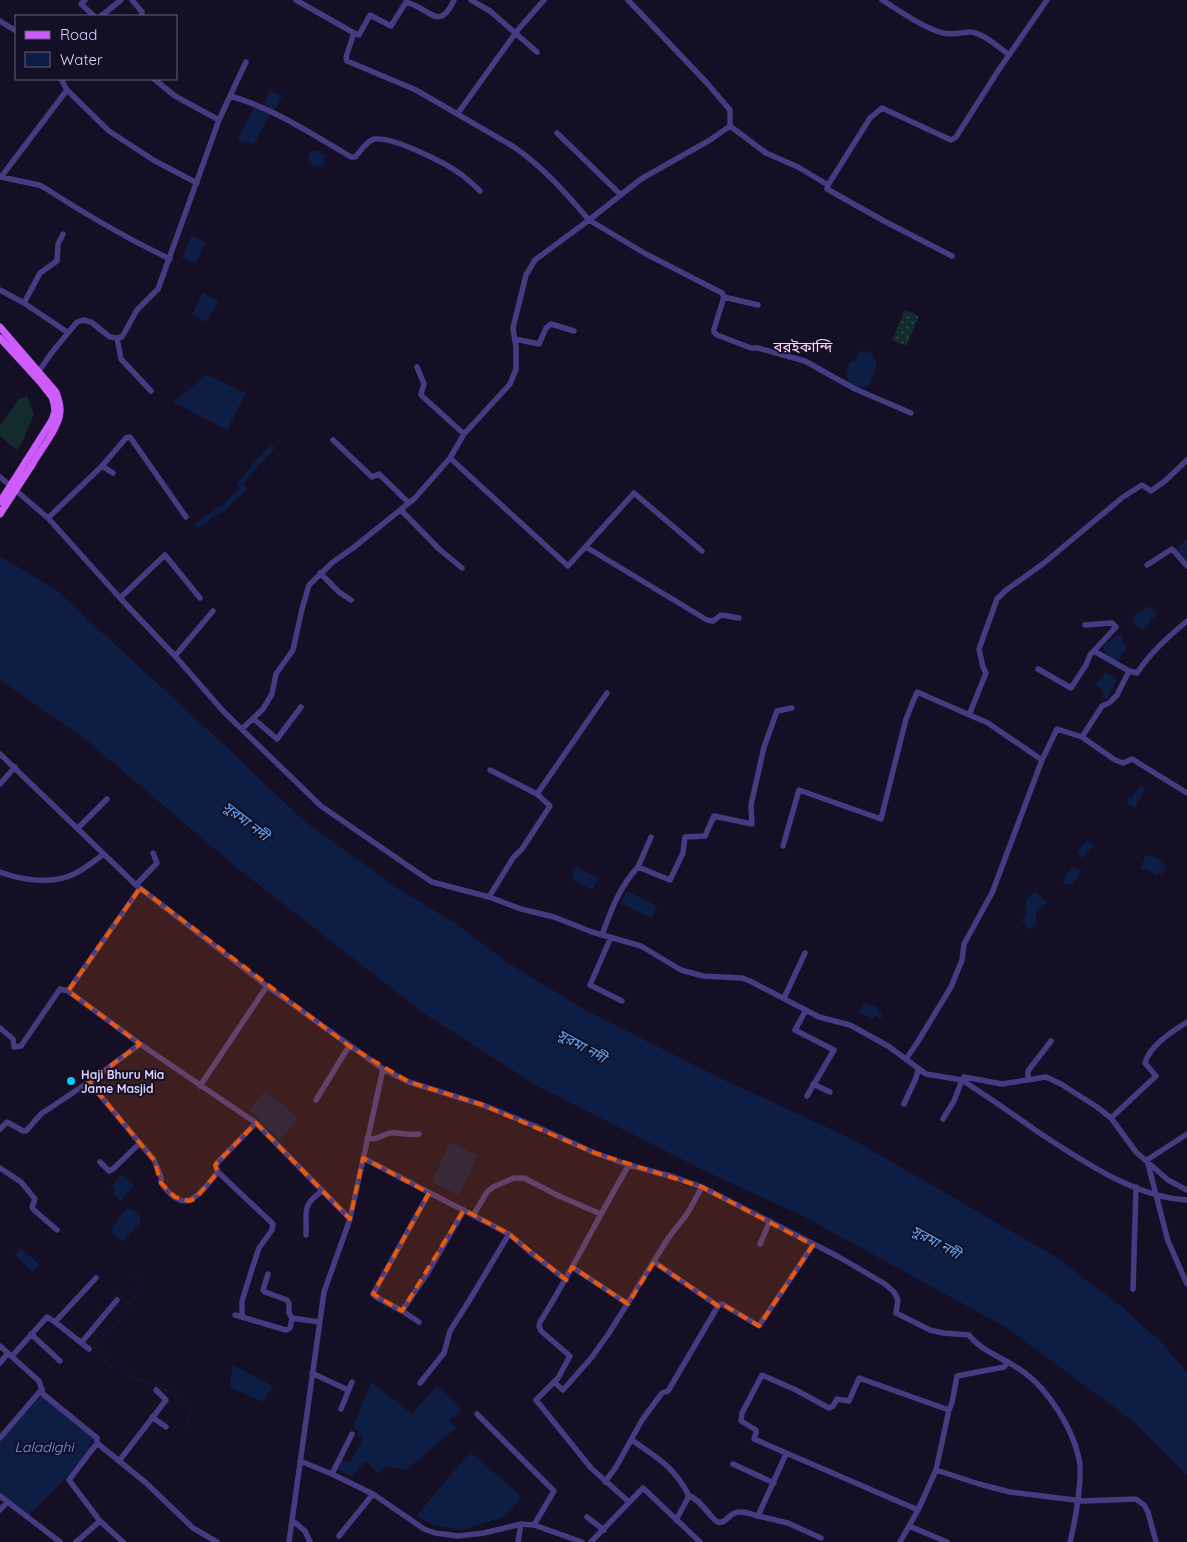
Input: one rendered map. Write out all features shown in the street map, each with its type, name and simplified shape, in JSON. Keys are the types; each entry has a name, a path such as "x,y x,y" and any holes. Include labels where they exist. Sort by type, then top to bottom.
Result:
{"main road":[{"path":"0,327 37,374"},
{"path":"0,338 56,392 61,411 53,430 0,502"},
{"path":"0,514 29,463"}],"street":[{"path":"85,0 81,4 93,15"},
{"path":"102,15 121,0"},
{"path":"132,0 142,12 141,15"},
{"path":"296,0 359,34 370,16 391,26 406,1 436,16 443,16 448,13 454,0"},
{"path":"471,0 490,11 537,52"},
{"path":"458,113 515,34 544,0"},
{"path":"628,0 730,110 730,126"},
{"path":"882,0 928,27 942,33 972,32 992,42 1009,55"},
{"path":"952,256 827,190 828,185 870,118 882,108 951,140 956,137 1047,0"},
{"path":"0,21 15,30"},
{"path":"354,33 346,57 347,61 416,90 458,113 527,156 559,186 589,220 646,254 722,293 724,297 758,305"},
{"path":"37,374 67,332 77,322 82,320 91,322 110,337 122,337 137,310 158,289 219,120 246,62"},
{"path":"62,80 67,90 109,131 155,161 197,183"},
{"path":"155,80 175,96 219,120"},
{"path":"67,90 0,177 45,188 87,215 170,259"},
{"path":"230,96 250,102 279,116 351,157 355,157 373,139 389,140 443,164 462,175 480,190"},
{"path":"730,126 766,153 828,185"},
{"path":"242,729 263,709 272,694 276,674 293,650 309,585 320,574 409,503 450,458 464,434 510,384 516,369 513,328 516,311 526,275 535,260 641,179 710,140 730,126"},
{"path":"557,133 621,195"},
{"path":"24,303 40,274 57,261 58,244 63,234"},
{"path":"0,290 24,303 67,332"},
{"path":"724,297 714,328 714,332 717,335 751,348 758,348 805,361 855,389 911,412"},
{"path":"515,340 539,344 546,328 551,324 574,331"},
{"path":"117,338 121,359 151,391"},
{"path":"417,367 424,384 422,396 464,434"},
{"path":"48,518 102,466 126,438 130,438 186,517"},
{"path":"333,440 372,477 378,474 409,503"},
{"path":"450,458 565,564 570,565 634,492 702,551"},
{"path":"969,715 986,673 979,649 997,599 1123,497 1142,485 1151,491 1165,481 1187,460"},
{"path":"102,466 113,473"},
{"path":"0,477 48,518 223,711 322,806 432,882 489,897 554,917 592,932 641,946 681,970 703,976 742,978 757,983 819,1017 850,1026 888,1046 918,1070 926,1074 962,1080 1074,1156 1107,1175 1154,1193 1187,1200"},
{"path":"401,510 439,549 462,568"},
{"path":"586,547 707,620 713,621 721,615 739,618"},
{"path":"1147,565 1172,548 1187,566"},
{"path":"120,598 165,555 200,598"},
{"path":"320,574 339,592 351,600"},
{"path":"175,656 213,611"},
{"path":"1094,650 1130,671 1137,673 1145,660 1187,621"},
{"path":"1038,669 1071,688 1086,665 1090,655 1116,627 1112,623 1085,625"},
{"path":"1082,737 1102,706 1118,695 1130,671"},
{"path":"783,846 799,790 881,819 906,720 917,692 988,723 1042,760"},
{"path":"537,794 607,693"},
{"path":"254,719 277,739 301,707"},
{"path":"638,866 670,880 683,853 685,837 705,836 714,816 752,824 750,806 764,747 777,711 792,708"},
{"path":"906,1059 951,987 962,960 964,944 992,893 1042,760 1057,729 1082,737 1115,760 1123,763 1132,758 1187,792"},
{"path":"0,754 138,887 267,986 383,1068 409,1082 483,1105 595,1153 702,1187 813,1245 839,1256 885,1284 894,1292 898,1300 896,1313 930,1330 969,1335 977,1345 1025,1372 1040,1387 1065,1422 1079,1460 1078,1500 1070,1542"},
{"path":"0,784 15,768"},
{"path":"489,897 513,858 522,849 550,806 537,794 490,770"},
{"path":"78,828 107,799"},
{"path":"602,935 613,905 628,878 638,866 652,837"},
{"path":"68,991 138,887 157,863 153,852"},
{"path":"0,872 16,878 58,880 74,875 104,854"},
{"path":"611,937 590,985 622,1001"},
{"path":"784,998 805,953"},
{"path":"200,1086 267,986"},
{"path":"0,1028 13,1039 14,1048 21,1046 60,989 68,991 140,1044 256,1123 350,1219"},
{"path":"806,1010 795,1030 834,1050 807,1096"},
{"path":"1111,1118 1156,1076 1145,1063 1146,1058 1164,1037 1187,1022"},
{"path":"1028,1080 1028,1071 1051,1041"},
{"path":"0,1129 5,1122 9,1122 26,1131 41,1114 89,1082 140,1044"},
{"path":"316,1100 350,1046"},
{"path":"289,1542 324,1292 350,1219 383,1068"},
{"path":"904,1104 918,1070"},
{"path":"943,1119 954,1101 964,1077 1002,1084 1046,1078 1061,1084 1111,1118 1136,1152 1168,1180 1187,1190"},
{"path":"89,1082 154,1160 161,1177 161,1183 180,1200 189,1201 195,1198 218,1172"},
{"path":"814,1084 830,1092"},
{"path":"242,1317 242,1301 259,1248 272,1230 273,1224 218,1172 216,1167 217,1163 256,1123"},
{"path":"367,1138 377,1139 389,1134 410,1136 418,1134"},
{"path":"1147,1160 1187,1134"},
{"path":"100,1162 109,1171 140,1143"},
{"path":"363,1158 429,1193 474,1214 509,1234 566,1280"},
{"path":"1147,1160 1154,1193 1168,1241 1187,1284"},
{"path":"629,1165 539,1326 541,1331 570,1356 554,1382 536,1400 578,1453 605,1482 629,1502"},
{"path":"0,1168 21,1182 35,1199 32,1207 34,1210 57,1230"},
{"path":"474,1214 487,1192 493,1187 514,1178 524,1178 600,1214"},
{"path":"554,1382 563,1390 592,1357 628,1304 669,1237 687,1214 702,1187"},
{"path":"1133,1289 1136,1187"},
{"path":"306,1235 307,1206 310,1200 322,1192"},
{"path":"419,1322 373,1294 429,1193"},
{"path":"402,1311 427,1274 464,1210"},
{"path":"760,1244 770,1221"},
{"path":"420,1383 444,1353 450,1331 509,1234"},
{"path":"605,1482 616,1467 642,1420 662,1393 668,1391 718,1306 722,1304 759,1326 813,1245"},
{"path":"654,1262 718,1306"},
{"path":"572,1267 628,1304"},
{"path":"235,1315 286,1330 290,1328 292,1318 289,1313 289,1303 287,1300 263,1290 268,1274"},
{"path":"55,1322 96,1278"},
{"path":"81,1342 118,1300"},
{"path":"0,1363 47,1317 89,1349"},
{"path":"292,1318 319,1322"},
{"path":"31,1334 60,1361"},
{"path":"0,1346 39,1381 43,1394 97,1438 97,1443 145,1482 193,1528 216,1542"},
{"path":"900,1542 918,1510 936,1470 958,1375 1004,1366 1008,1362"},
{"path":"312,1373 348,1390"},
{"path":"918,1510 754,1439 756,1430 741,1421 742,1413 762,1375 796,1390 829,1408 833,1406 837,1399 849,1401 859,1378 949,1410"},
{"path":"341,1409 352,1382"},
{"path":"0,1438 42,1389"},
{"path":"119,1461 166,1400 156,1390"},
{"path":"477,1414 554,1491 534,1525"},
{"path":"152,1417 166,1427"},
{"path":"332,1474 352,1434"},
{"path":"632,1440 668,1466 680,1478 690,1496 702,1503 714,1520 725,1522 737,1512 788,1523 821,1538"},
{"path":"97,1443 68,1480 100,1521 123,1542"},
{"path":"758,1516 786,1454"},
{"path":"300,1461 373,1494 424,1529 435,1533 457,1539 521,1524 534,1525 582,1542"},
{"path":"733,1464 774,1484"},
{"path":"936,1470 1010,1492 1083,1501 1136,1499 1144,1505 1148,1512 1156,1542"},
{"path":"591,1542 643,1488 700,1542"},
{"path":"339,1536 373,1494"},
{"path":"0,1496 60,1542"},
{"path":"676,1520 690,1496"},
{"path":"0,1510 7,1502"},
{"path":"587,1517 604,1530"},
{"path":"292,1520 305,1531 310,1542"},
{"path":"76,1542 100,1521"},
{"path":"518,1542 521,1524"},
{"path":"909,1526 946,1542"}],"highlighted area":[{"path":"140,888 349,1046 409,1082 483,1105 595,1153 702,1187 813,1245 759,1326 722,1304 718,1306 654,1262 628,1304 572,1267 566,1280 509,1234 464,1210 402,1311 373,1294 429,1193 363,1158 350,1219 256,1123 215,1165 218,1172 195,1199 189,1201 175,1197 161,1183 154,1160 89,1082 140,1044 68,991"}],"green space":[{"path":"905,310 919,316 906,346 892,340"},
{"path":"27,396 34,414 17,450 0,436 0,426 19,399"}],"water":[{"path":"269,90 282,96 275,110 264,106"},
{"path":"254,107 270,114 254,144 237,140"},
{"path":"313,151 318,151 325,156 324,164 319,167 307,161 309,154"},
{"path":"191,235 206,243 195,263 182,258"},
{"path":"203,292 219,302 206,322 192,314"},
{"path":"866,351 867,353 871,352 877,363 870,386 853,386 847,374 850,362 855,361 859,352"},
{"path":"207,375 246,393 227,430 173,402"},
{"path":"1187,539 1187,561 1175,550"},
{"name":"সুরমা নদী","path":"0,556 56,590 304,821 397,888 455,923 508,963 589,1012 718,1077 852,1139 1056,1257 1121,1306 1162,1343 1187,1372 1187,1475 1134,1422 1007,1328 803,1216 707,1172 535,1085 422,1012 236,867 85,739 0,680"},
{"path":"1147,606 1157,614 1155,618 1150,619 1149,625 1144,629 1138,628 1132,621 1137,612 1140,612"},
{"path":"1120,633 1124,639 1122,641 1127,647 1121,653 1120,660 1116,661 1107,655 1102,647"},
{"path":"1106,672 1117,679 1107,699 1103,699 1103,691 1095,684"},
{"path":"1140,786 1146,788 1135,808 1127,803 1128,798 1132,797"},
{"path":"1087,841 1094,846 1082,859 1078,851"},
{"path":"1146,855 1156,857 1167,866 1163,874 1155,875 1149,870 1140,869"},
{"path":"578,867 598,878 592,890 572,879 573,872"},
{"path":"1071,867 1081,870 1074,883 1068,885 1062,882"},
{"path":"627,891 657,906 651,918 620,903"},
{"path":"1034,891 1048,902 1036,913 1036,924 1029,929 1022,921 1027,911 1025,902"},
{"path":"863,1003 879,1008 878,1012 883,1014 881,1019 875,1016 873,1019 859,1012"},
{"path":"265,1091 298,1118 280,1140 249,1110"},
{"path":"450,1142 478,1155 459,1195 431,1182"},
{"path":"121,1175 134,1185 121,1201 112,1194 116,1190 111,1187"},
{"path":"126,1209 133,1210 140,1216 141,1222 123,1242 112,1233 113,1226"},
{"path":"21,1248 40,1265 33,1272 15,1255"},
{"path":"233,1365 273,1386 263,1402 229,1387"},
{"path":"371,1382 412,1414 437,1386 462,1408 449,1421 456,1428 406,1470 386,1466 378,1473 365,1461 353,1477 337,1469 341,1460 350,1463 363,1438 357,1435 359,1431 353,1428"},
{"name":"Laladighi","path":"41,1395 94,1439 88,1447 90,1448 65,1479 29,1515 0,1494 0,1441"},
{"path":"470,1452 522,1497 506,1516 462,1530 433,1525 416,1516"}],"waterway":[{"path":"198,525 218,510 222,510 244,489 240,483 271,448"},
{"path":"112,1290 130,1304 143,1284 130,1274"},
{"path":"130,1304 111,1330 107,1331 93,1346 109,1367 115,1361 130,1377 169,1391 192,1412 186,1426"}],"place":[{"name":"Haji Bhuru Mia Jame Masjid","path":"71,1081"}],"district":[{"name":"বরইকান্দি","path":"803,346"}]}
